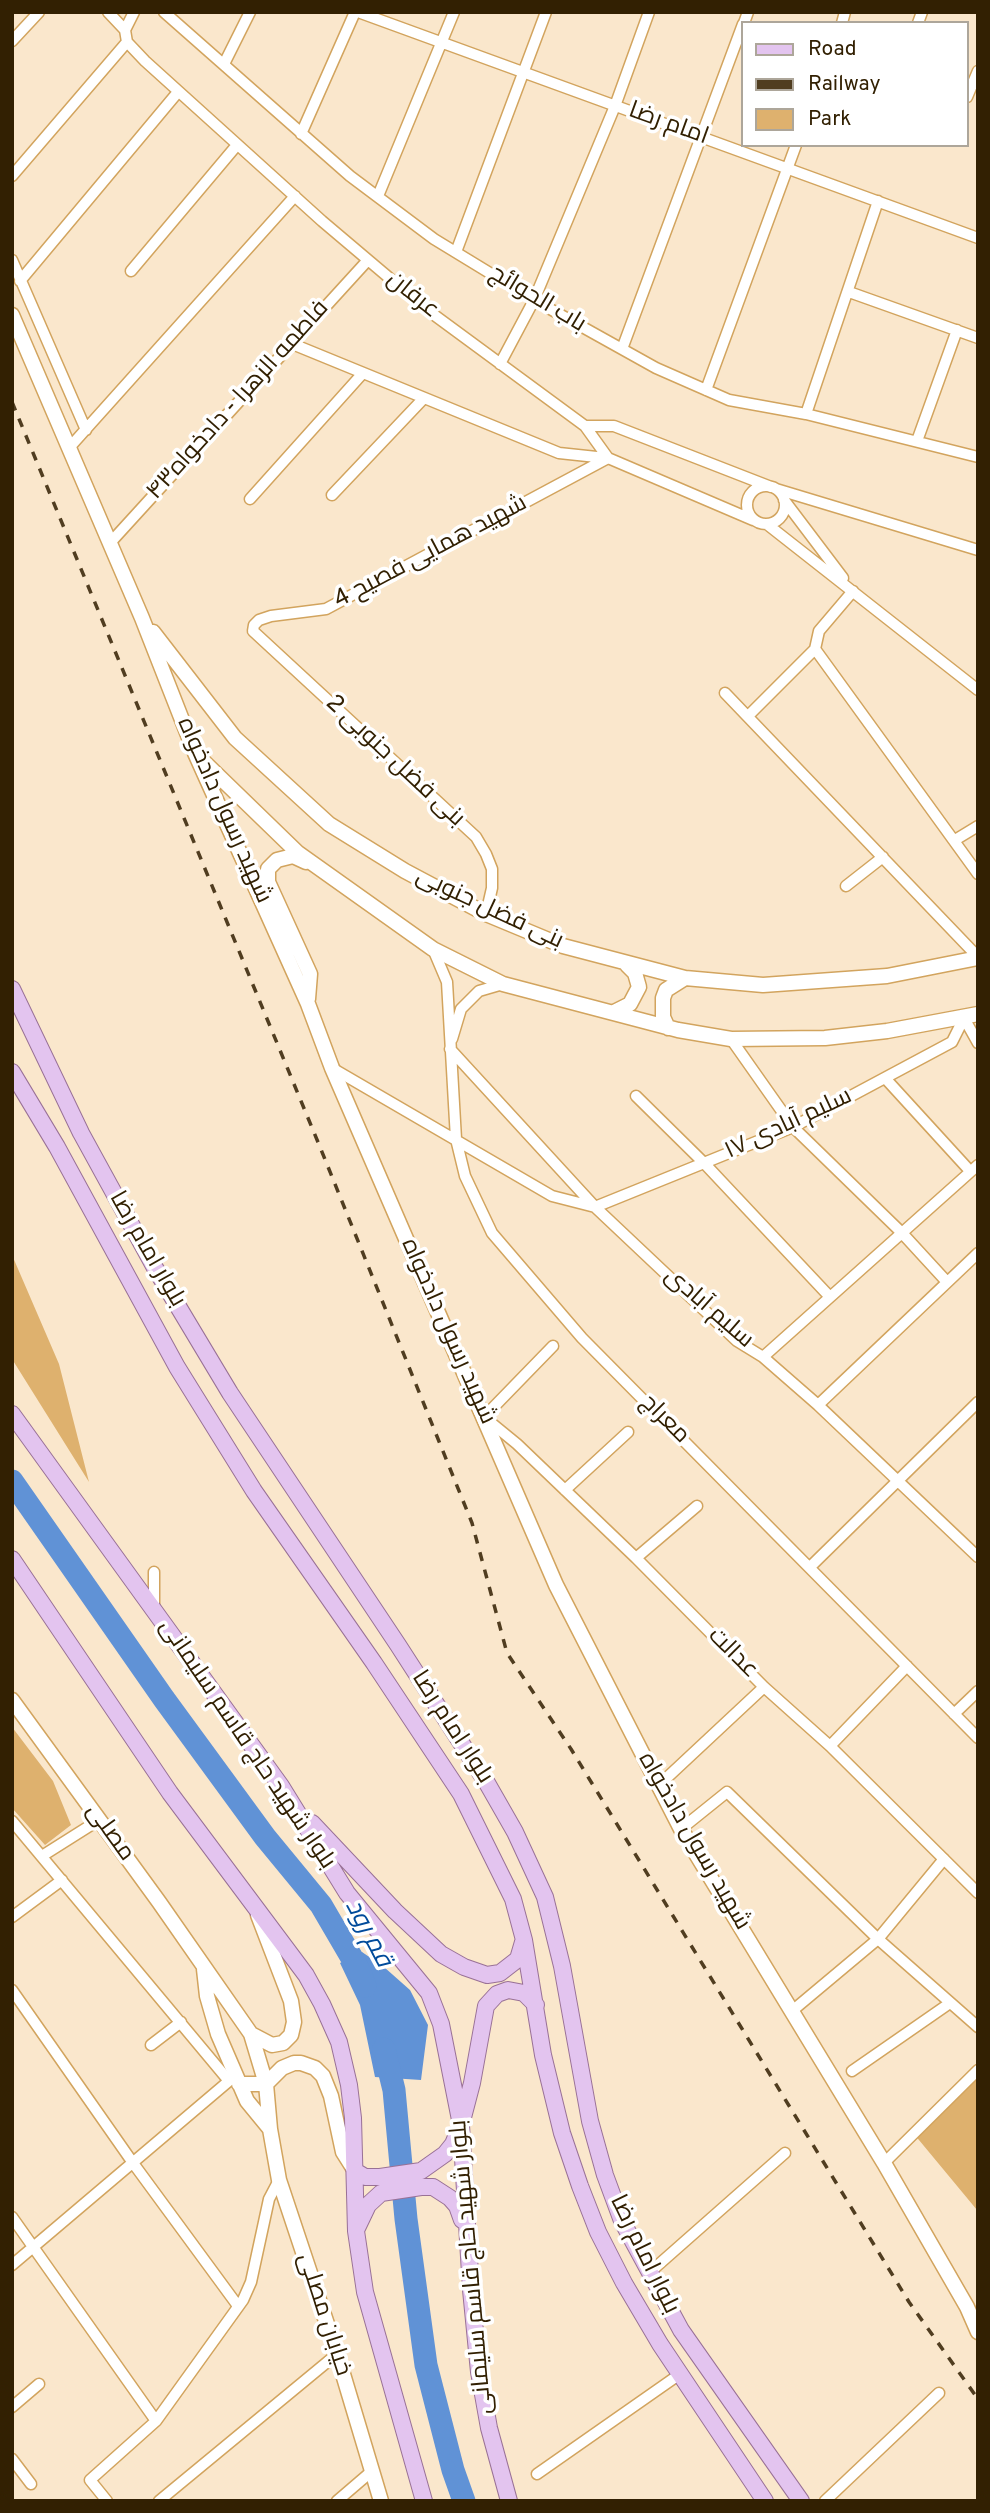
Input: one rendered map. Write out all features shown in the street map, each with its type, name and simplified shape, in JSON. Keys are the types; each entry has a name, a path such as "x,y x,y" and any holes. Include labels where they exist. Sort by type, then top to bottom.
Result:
{"main road":[{"name":"شهید رسول دادخواه","path":"12,315 142,618 195,753 308,1004 332,1068 556,1586 681,1829 884,2163 967,2307 978,2332"},
{"name":"بنی فضل جنوبی","path":"142,618 235,738 329,824 405,871 486,914 563,946 685,978 763,985 836,981 926,970 978,958"},
{"path":"195,753 298,853 433,949 503,984 668,1028 731,1039 825,1038 971,1016"},
{"path":"308,1004 310,974 268,882 268,869 277,860 293,856 314,865"},
{"path":"614,1012 630,1004 639,987 639,979 626,964"},
{"path":"668,1028 663,1017 663,998 666,990 685,978"},
{"name":"بلوار امام رضا","path":"12,989 81,1133 155,1268 230,1393 488,1783 515,1832 545,1897 562,1966 590,2121 605,2175 622,2221 681,2330 801,2501"},
{"name":"بلوار امام رضا","path":"12,1072 57,1147 177,1367 247,1480 461,1794 513,1899 524,1940 543,2055 562,2133 598,2232 624,2283 680,2374 765,2501"},
{"name":"بلوار شهید حاج قاسم سلیمانی","path":"12,1414 287,1797 347,1893 429,1993 441,2024 461,2125 479,2372 489,2428 509,2501"},
{"path":"12,1559 170,1793 306,1975 323,2004 339,2042 351,2096 356,2231 365,2292 424,2501"},
{"name":"مصلی","path":"12,1700 251,2034"},
{"path":"287,1797 395,1912 441,1954 464,1967 487,1975 500,1973 518,1959 524,1940"},
{"path":"251,2034 272,2045 283,2043 291,2035 295,2022 291,2001 253,1904"},
{"path":"204,1967 207,1996 234,2083 270,2129"},
{"path":"234,2083 267,2084 282,2068 294,2063 315,2068 323,2076 331,2096 343,2152 355,2171 381,2185 421,2179 453,2144 461,2125 472,2083 486,2006 497,1994 508,1990 524,1993 536,2006"},
{"name":"خیابان مصلی","path":"251,2034 267,2084 270,2129 279,2180 337,2354 381,2501"},
{"path":"421,2179 450,2198 457,2206 468,2239"},
{"path":"356,2231 381,2185"},
{"name":"شهید رسول دادخواه","path":"967,2307 978,2318"}],"street":[{"path":"12,41 38,12"},
{"path":"12,176 128,42 125,30 108,12"},
{"path":"125,30 134,12"},
{"name":"باب الحوائج","path":"164,12 350,176 434,239 534,300 656,368 729,400 806,414 978,457"},
{"path":"302,134 357,12"},
{"name":"امام رضا","path":"357,12 978,237"},
{"path":"378,196 454,12"},
{"path":"456,251 546,12"},
{"path":"500,364 534,300 615,106 649,12"},
{"path":"224,64 247,17"},
{"path":"622,349 741,29"},
{"name":"عرفان","path":"128,42 178,93 426,309 585,426"},
{"path":"969,92 978,71"},
{"path":"20,281 178,93"},
{"path":"131,271 237,145"},
{"path":"706,390 795,147"},
{"path":"69,448 295,196"},
{"path":"806,414 878,201"},
{"path":"12,260 86,430"},
{"name":"فاطمه الزهرا - دادخواه۴۳","path":"110,543 290,342 368,260"},
{"path":"849,292 978,338"},
{"path":"916,441 957,330"},
{"path":"290,342 559,453 608,458 768,525 978,690"},
{"path":"250,499 363,373"},
{"path":"332,495 424,398"},
{"path":"585,426 608,458"},
{"path":"585,426 614,426 774,488 978,550"},
{"name":"شهید همایی فصیح 4","path":"253,631 258,620 271,615 326,609 608,458"},
{"path":"753,520 747,505 750,494 759,487 774,488 853,591"},
{"path":"768,525 780,519 785,507 784,500"},
{"path":"748,716 815,649 819,631 853,591"},
{"name":"بنی فضل جنوبی 2","path":"253,631 475,837 492,869 492,888 486,914"},
{"path":"815,649 978,874"},
{"path":"725,693 978,958"},
{"path":"955,841 978,826"},
{"path":"846,886 883,857"},
{"name":"معراج","path":"433,949 447,982 456,1139 465,1176 492,1233 582,1338 978,1738"},
{"name":"معراج","path":"450,1049 461,1009 479,991 503,984"},
{"path":"971,1016 978,1043"},
{"name":"سلیم آبادی ۱۷","path":"595,1207 793,1127 952,1042 971,1016"},
{"path":"731,1039 793,1127 902,1233 947,1282"},
{"name":"سلیم آبادی","path":"450,1049 595,1207 737,1340 764,1357 818,1405 978,1557"},
{"path":"332,1068 552,1196 595,1207"},
{"path":"764,1357 974,1168 885,1079"},
{"path":"636,1096 705,1164 830,1297"},
{"path":"818,1405 978,1253"},
{"path":"484,1417 553,1346"},
{"path":"810,1567 978,1402"},
{"name":"عدالت","path":"484,1417 636,1558 764,1687 830,1746 978,1893"},
{"path":"565,1490 628,1432"},
{"path":"636,1558 697,1506"},
{"path":"154,1572 154,1611"},
{"path":"830,1746 907,1666"},
{"path":"659,1786 764,1687"},
{"path":"954,1714 978,1691"},
{"path":"681,1829 727,1792 878,1939 978,2027"},
{"path":"41,1856 99,1820"},
{"path":"12,1821 234,2083 12,2265"},
{"path":"792,2011 878,1939 944,1859"},
{"path":"12,1917 62,1880"},
{"path":"12,1990 238,2306"},
{"path":"852,2071 950,2003"},
{"path":"150,2045 180,2022"},
{"path":"884,2163 978,2070"},
{"path":"649,2273 785,2153"},
{"path":"107,2501 90,2480 156,2421 238,2306 251,2282 269,2199 279,2180"},
{"path":"12,2217 156,2421"},
{"path":"159,2501 337,2354"},
{"path":"537,2474 680,2374"},
{"path":"12,2407 39,2384"},
{"path":"825,2501 939,2393"},
{"path":"12,2459 31,2484"},
{"path":"337,2501 372,2471"}],"green space":[{"path":"12,1255 59,1364 89,1482 12,1359"},
{"path":"12,1727 53,1781 71,1825 45,1845 12,1808"},
{"path":"978,2074 978,2209 977,2210 914,2134"}],"water":[{"path":"362,1952 410,1990 428,2025 421,2080 375,2077 360,2005 340,1963"}],"waterway":[{"name":"قم رود","path":"12,1481 164,1699 265,1837 321,1905 359,1970 365,1986"},
{"name":"قم رود","path":"384,2049 394,2090 406,2219 426,2365 453,2470 464,2501"}],"railway":[{"path":"12,402 320,1147 472,1523 507,1653 571,1749 909,2302 978,2399"}]}
